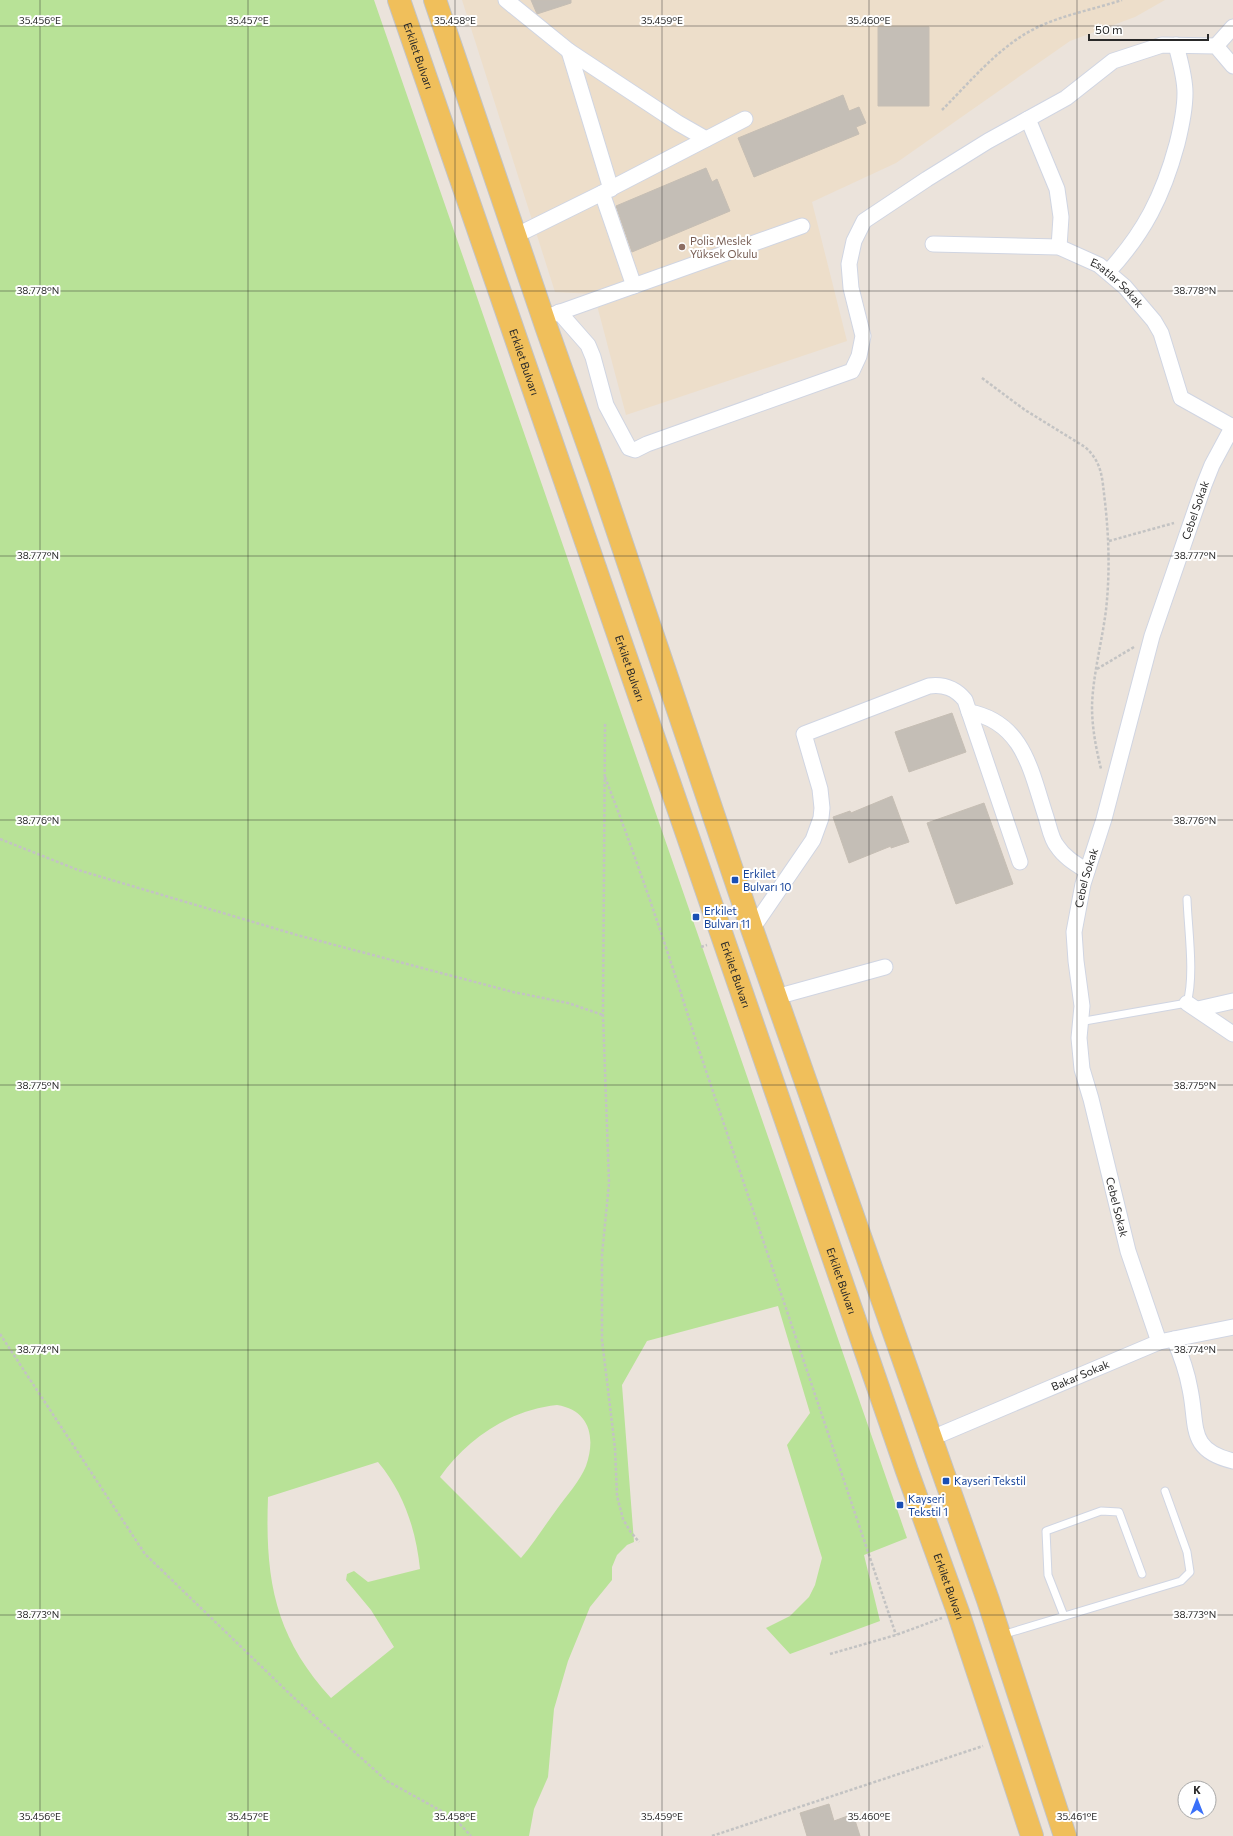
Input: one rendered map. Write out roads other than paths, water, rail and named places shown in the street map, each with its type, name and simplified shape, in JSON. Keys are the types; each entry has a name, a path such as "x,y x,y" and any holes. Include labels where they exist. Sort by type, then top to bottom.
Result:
{"main road":[{"name":"Erkilet Bulvarı","path":"399,0 907,1471 958,1612 1032,1836"},
{"path":"435,0 515,236 551,315 600,479 752,929 988,1600 1065,1836"},
{"path":"958,1612 988,1600"}],"street":[{"path":"506,0 569,51 678,123 706,139"},
{"path":"1216,46 1233,27"},
{"path":"551,315 588,345 593,357 606,406 629,448 635,450 647,444 852,371 859,356 863,336 851,288 849,264 854,240 864,221 988,141 1066,98 1113,61 1162,45 1216,46 1233,66"},
{"path":"1108,272 1128,251 1159,200 1174,157 1180,134 1185,95 1184,82 1176,45"},
{"path":"569,51 606,191 634,286"},
{"path":"515,236 606,191 744,119"},
{"path":"1028,119 1057,189 1061,217 1059,247"},
{"path":"551,315 802,226"},
{"name":"Esatlar Sokak","path":"933,244 1059,247 1099,265 1135,296 1154,321 1161,333 1181,398 1233,426"},
{"name":"Cebel Sokak","path":"1233,426 1212,465 1152,636 1104,819 1087,872 1078,907 1074,932 1076,962 1082,1006 1079,1022 1079,1043 1082,1069 1091,1099 1121,1224 1142,1297 1166,1340 1180,1355 1190,1390 1196,1435 1209,1452 1233,1461"},
{"path":"752,929 813,840 821,818 821,793 804,734 935,685 946,686 960,694 965,700 1020,862"},
{"path":"969,712 979,713 998,722 1014,736 1026,757 1055,845 1068,858 1087,872"},
{"path":"776,997 885,967"},
{"path":"1193,1006 1233,1001"},
{"path":"1193,1006 1211,1021 1233,1034"},
{"name":"Bakar Sokak","path":"932,1438 1166,1340 1233,1327"}],"lane":[{"path":"1079,1022 1193,1006 1190,994 1187,899"},
{"path":"1000,1635 1181,1581 1190,1572 1187,1552 1165,1492"},
{"path":"1064,1616 1048,1575 1046,1531 1101,1511 1119,1512 1142,1574"}],"place":[{"name":"Polis Meslek Yüksek Okulu","path":"682,247"},
{"name":"Erkilet Bulvarı 10","path":"735,880"},
{"name":"Erkilet Bulvarı 11","path":"696,917"},
{"name":"Kayseri Tekstil","path":"946,1481"},
{"name":"Kayseri Tekstil 1","path":"900,1505"}]}
